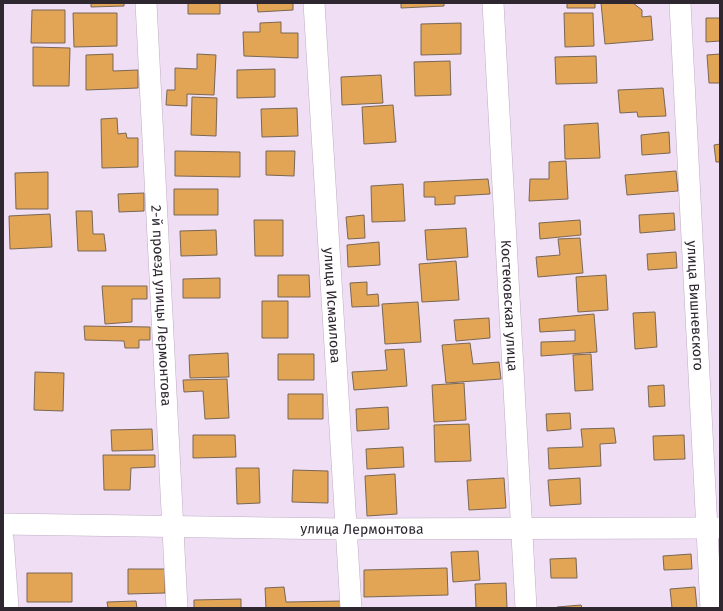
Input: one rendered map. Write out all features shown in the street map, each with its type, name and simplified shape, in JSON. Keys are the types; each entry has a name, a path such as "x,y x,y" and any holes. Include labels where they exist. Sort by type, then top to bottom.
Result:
{"street":[{"name":"2-й проезд улицы Лермонтова","path":"146,3 177,608"},
{"name":"улица Исмаилова","path":"314,3 351,608"},
{"name":"Костековская улица","path":"493,3 526,608"},
{"name":"улица Вишневского","path":"680,3 714,528 711,608"},
{"name":"улица Лермонтова","path":"3,524 173,525 347,529 522,527 714,528"},
{"path":"3,538 8,608"}],"building":[{"path":"91,3 124,3 124,6 91,7"},
{"path":"188,3 220,3 220,14 188,14"},
{"path":"257,3 293,3 293,10 258,12"},
{"path":"401,3 444,3 444,6 401,8"},
{"path":"567,3 595,3 595,8 567,8"},
{"path":"601,3 633,3 642,10 642,17 651,16 653,40 605,44"},
{"path":"32,10 65,10 65,43 31,43"},
{"path":"73,13 117,13 117,46 74,47"},
{"path":"564,13 593,13 594,46 565,47"},
{"path":"706,18 720,18 720,41 706,42"},
{"path":"281,22 281,33 298,33 298,58 244,56 243,32 260,32 260,23"},
{"path":"461,23 461,54 421,55 421,24"},
{"path":"33,47 70,48 69,86 33,86"},
{"path":"113,54 113,71 138,70 138,88 86,90 86,55"},
{"path":"197,54 216,55 214,95 187,94 187,106 166,105 167,90 175,90 175,68 197,69"},
{"path":"720,54 720,83 709,83 707,55"},
{"path":"596,56 597,83 556,84 555,57"},
{"path":"450,61 451,95 415,96 414,62"},
{"path":"275,69 275,97 237,98 237,70"},
{"path":"381,75 383,103 342,105 341,77"},
{"path":"663,88 666,116 638,117 637,112 620,113 618,90"},
{"path":"192,97 217,98 216,136 191,135"},
{"path":"393,105 396,142 364,144 362,107"},
{"path":"297,108 298,136 262,137 261,109"},
{"path":"117,118 118,134 126,133 127,138 138,138 138,167 102,168 101,119"},
{"path":"598,123 600,158 565,159 564,125"},
{"path":"669,132 670,153 642,155 641,135"},
{"path":"720,144 720,162 716,162 714,145"},
{"path":"175,151 240,152 240,177 175,176"},
{"path":"266,151 295,151 294,176 266,175"},
{"path":"566,161 568,199 529,201 530,179 549,179 549,162"},
{"path":"676,171 678,191 627,195 625,175"},
{"path":"48,172 48,209 16,209 15,173"},
{"path":"488,179 490,194 455,196 455,204 435,205 435,197 424,197 424,182"},
{"path":"403,184 405,221 372,222 371,186"},
{"path":"174,189 218,189 218,215 174,215"},
{"path":"144,193 144,211 119,212 118,194"},
{"path":"76,211 92,211 93,234 104,234 106,251 78,251"},
{"path":"674,213 675,230 640,233 639,215"},
{"path":"50,214 52,247 10,249 9,216"},
{"path":"364,215 365,238 348,239 346,217"},
{"path":"254,220 283,220 283,256 255,256"},
{"path":"580,220 581,235 540,239 539,223"},
{"path":"466,228 468,257 427,260 425,230"},
{"path":"216,230 217,255 181,256 180,231"},
{"path":"580,238 583,273 538,277 536,257 560,255 558,239"},
{"path":"379,242 380,265 348,267 347,245"},
{"path":"676,252 677,268 648,270 647,254"},
{"path":"456,261 459,300 422,302 419,264"},
{"path":"278,275 309,275 310,297 278,297"},
{"path":"606,275 608,310 578,312 576,277"},
{"path":"220,278 220,298 183,298 183,279"},
{"path":"367,282 367,295 378,294 379,306 352,307 350,283"},
{"path":"102,286 147,286 147,299 132,299 132,322 105,324"},
{"path":"262,301 288,301 288,338 262,338"},
{"path":"418,302 421,342 385,344 382,304"},
{"path":"655,312 657,347 635,349 633,313"},
{"path":"594,314 597,352 541,356 541,342 575,341 575,330 540,332 539,319"},
{"path":"489,318 490,338 456,341 454,320"},
{"path":"84,326 150,327 150,340 139,340 139,348 125,348 124,341 85,340"},
{"path":"470,343 473,364 499,362 501,379 446,383 442,345"},
{"path":"404,349 407,386 354,390 352,372 387,370 385,350"},
{"path":"228,353 229,377 190,378 189,355"},
{"path":"278,354 314,354 314,380 278,380"},
{"path":"591,354 593,390 575,391 573,355"},
{"path":"35,372 64,373 63,411 34,410"},
{"path":"227,379 229,418 205,419 203,391 184,392 183,380"},
{"path":"464,383 466,420 434,422 432,385"},
{"path":"664,385 665,406 649,407 648,386"},
{"path":"288,394 323,394 323,419 288,419"},
{"path":"388,407 389,429 357,431 356,409"},
{"path":"570,413 571,429 547,431 546,414"},
{"path":"469,424 471,461 435,462 434,425"},
{"path":"614,428 616,443 600,444 601,466 549,469 548,448 583,447 581,429"},
{"path":"152,429 153,450 112,451 111,430"},
{"path":"193,435 235,435 236,457 193,458"},
{"path":"684,435 685,459 654,460 653,436"},
{"path":"403,447 404,467 367,469 366,449"},
{"path":"103,455 155,455 155,467 131,468 130,490 104,490"},
{"path":"236,468 259,468 260,503 237,504"},
{"path":"293,470 328,471 328,503 292,502"},
{"path":"395,474 397,514 367,516 365,476"},
{"path":"504,478 506,508 469,510 467,480"},
{"path":"580,478 581,504 550,506 548,480"},
{"path":"478,551 480,580 453,582 451,552"},
{"path":"691,554 692,569 664,570 663,556"},
{"path":"576,558 577,578 551,578 550,559"},
{"path":"447,568 448,595 364,597 364,570"},
{"path":"128,569 165,569 165,593 128,594"},
{"path":"27,573 72,573 72,602 27,602"},
{"path":"506,583 507,608 476,608 475,584"},
{"path":"284,587 286,602 342,601 342,608 266,608 265,588"},
{"path":"695,587 697,608 672,608 670,589"},
{"path":"241,599 241,608 194,608 194,600"},
{"path":"136,601 137,608 108,608 107,602"},
{"path":"581,605 582,608 557,608 557,607"}]}
